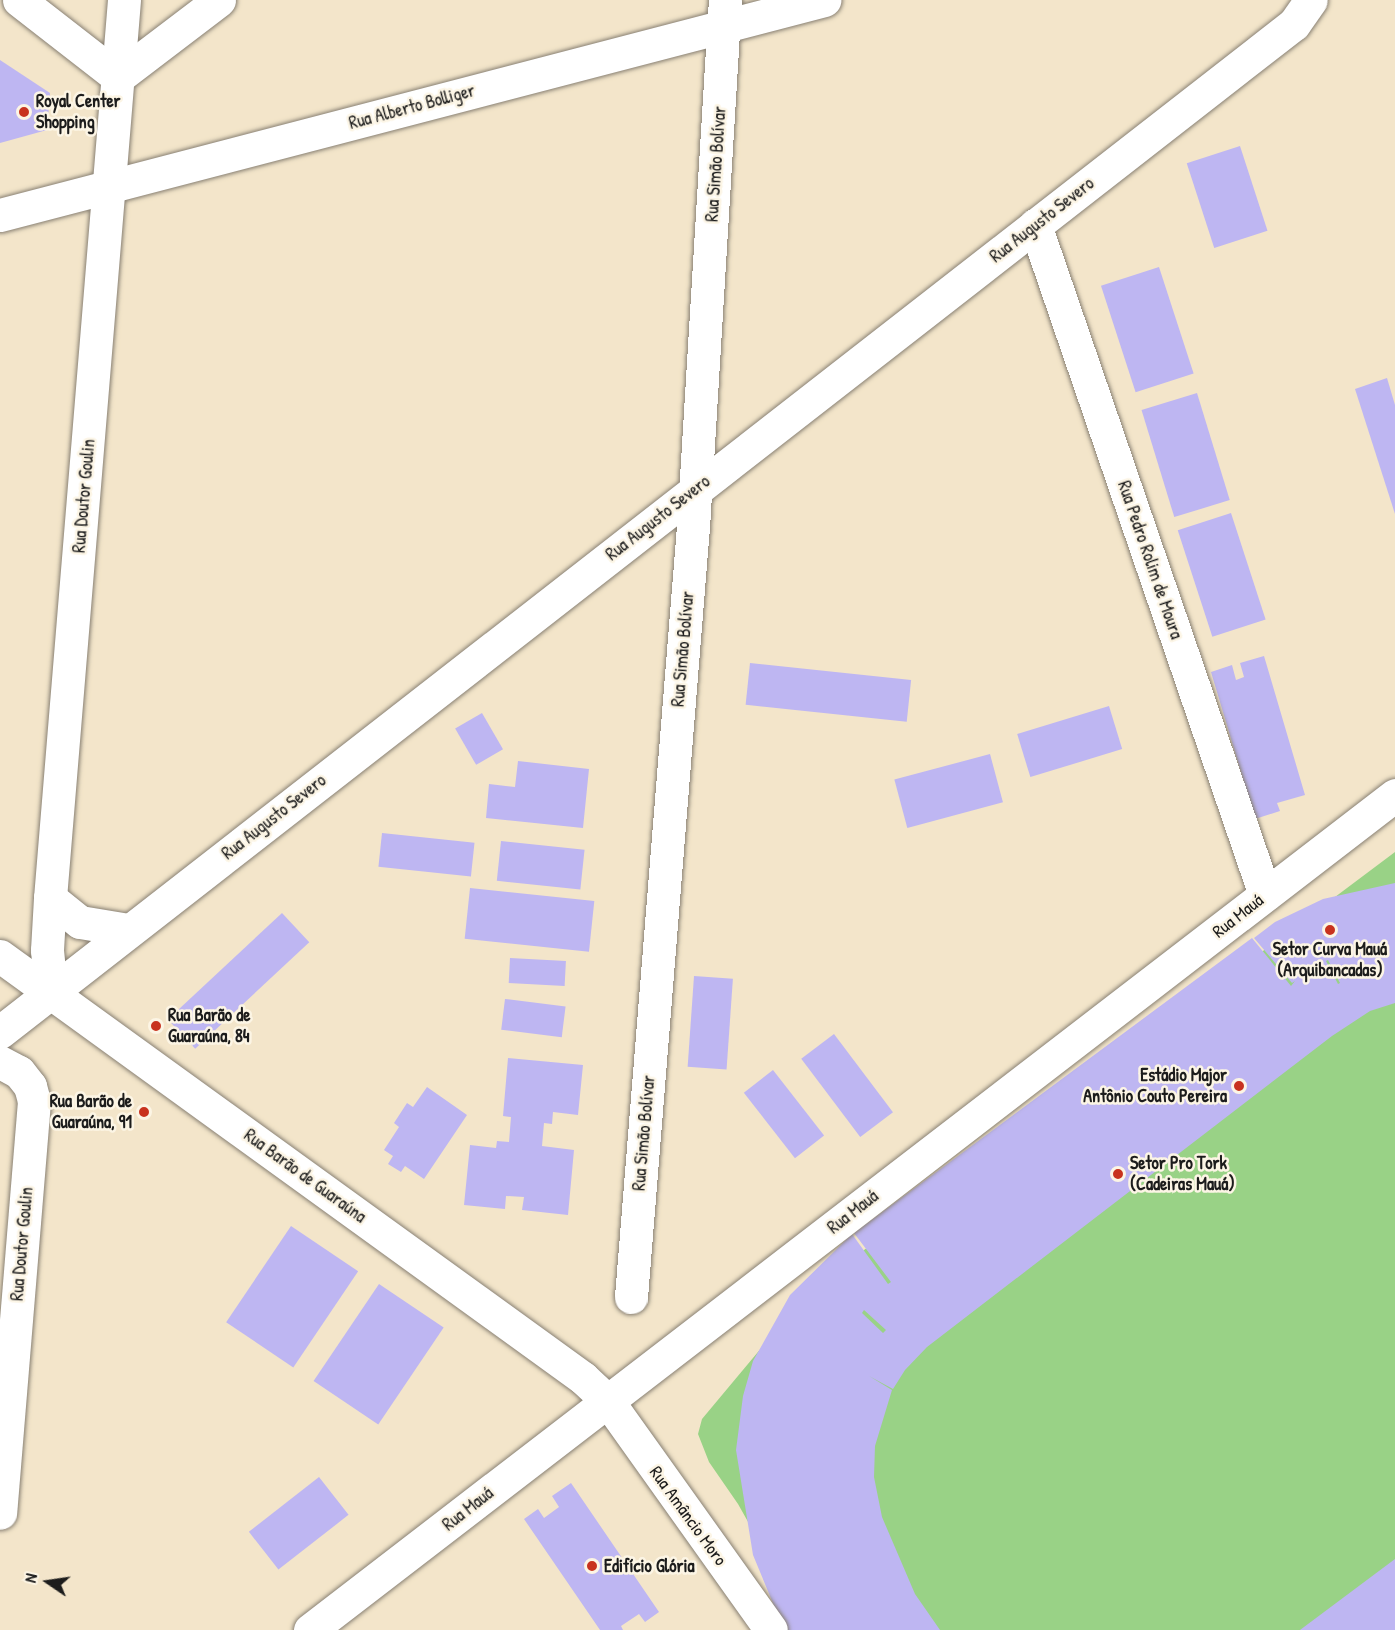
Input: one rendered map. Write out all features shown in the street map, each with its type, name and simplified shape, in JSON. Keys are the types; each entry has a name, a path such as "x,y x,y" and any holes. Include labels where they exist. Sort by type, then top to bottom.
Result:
{"street":[{"path":"19,0 118,77 219,0"},
{"name":"Rua Doutor Goulin","path":"51,991 47,950 50,898 124,0"},
{"name":"Rua Alberto Bolliger","path":"0,215 725,13 824,0"},
{"name":"Rua Augusto Severo","path":"0,1032 128,930 1294,24 1311,0"},
{"name":"Rua Simão Bolívar","path":"631,1297 696,489 725,13"},
{"name":"Rua Pedro Rolim de Moura","path":"1035,225 1265,895"},
{"name":"Rua Mauá","path":"310,1630 1391,800"},
{"path":"50,898 80,921 128,930"},
{"name":"Rua Barão de Guaraúna","path":"0,956 583,1378 607,1400"},
{"name":"Rua Doutor Goulin","path":"0,1062 19,1072 30,1086 34,1101 0,1513"},
{"name":"Rua Amâncio Moro","path":"607,1400 771,1630"}],"green space":[{"name":"Estádio Major Antônio Couto Pereira","path":"1395,852 1395,1630 809,1630 738,1504 709,1462 698,1434 702,1419 808,1292"}],"building":[{"name":"Royal Center Shopping","path":"0,60 50,93 47,130 0,143"},
{"path":"1240,146 1268,231 1214,248 1187,163"},
{"path":"1159,267 1194,374 1136,392 1101,286"},
{"path":"1387,378 1395,405 1395,514 1355,389"},
{"path":"1197,393 1230,500 1174,517 1142,410"},
{"path":"1231,513 1266,620 1212,637 1178,530"},
{"path":"1264,656 1305,795 1277,803 1280,811 1255,819 1211,672 1232,665 1236,680 1244,677 1240,663"},
{"path":"750,663 911,680 907,722 746,705"},
{"path":"1109,706 1122,749 1030,777 1017,734"},
{"path":"482,713 503,749 476,765 455,728"},
{"path":"990,754 1003,802 907,828 894,780"},
{"path":"518,761 589,769 583,828 486,818 489,784 515,787"},
{"path":"382,833 474,843 471,877 378,867"},
{"path":"501,841 585,850 580,890 497,881"},
{"path":"1395,883 1395,1003 1370,1011 1332,1036 927,1347 905,1370 893,1389 869,1376 892,1390 875,1446 874,1477 882,1517 915,1594 940,1630 784,1630 753,1555 736,1450 743,1396 753,1361 790,1295 852,1234 888,1284 891,1282 854,1233 1252,938 1291,986 1295,981 1292,983 1254,938 1275,922 1323,899","holes":["1328,960 1340,983 1338,984 1326,961","864,1310 886,1330 883,1333 862,1313"]},
{"path":"470,888 594,901 589,952 465,939"},
{"path":"282,913 309,942 195,1049 168,1019"},
{"path":"510,958 566,961 565,986 509,983"},
{"path":"694,976 733,979 727,1069 688,1067"},
{"path":"505,999 566,1006 562,1037 501,1030"},
{"path":"834,1034 893,1112 860,1137 801,1059"},
{"path":"508,1058 583,1065 578,1115 553,1112 552,1124 544,1123 542,1146 574,1150 568,1215 522,1210 524,1197 506,1196 505,1209 464,1205 470,1145 496,1148 497,1141 509,1142 511,1117 503,1116"},
{"path":"773,1070 824,1135 795,1158 744,1093"},
{"path":"427,1087 467,1115 424,1179 405,1166 401,1172 388,1164 393,1156 384,1150 399,1127 394,1123 407,1103 413,1107"},
{"path":"291,1226 358,1271 293,1367 226,1322"},
{"path":"379,1284 444,1328 378,1425 314,1381"},
{"path":"319,1477 349,1515 278,1570 249,1532"},
{"name":"Edifício Glória","path":"571,1483 659,1612 645,1622 639,1614 621,1626 623,1630 600,1630 524,1519 538,1509 544,1518 559,1507 552,1496"},
{"path":"1395,1559 1395,1630 1300,1630"}],"place":[{"name":"Royal Center Shopping","path":"24,112"},
{"name":"Setor Curva Mauá (Arquibancadas)","path":"1330,930"},
{"name":"Rua Barão de Guaraúna, 84","path":"156,1026"},
{"name":"Estádio Major Antônio Couto Pereira","path":"1239,1086"},
{"name":"Rua Barão de Guaraúna, 91","path":"144,1112"},
{"name":"Setor Pro Tork (Cadeiras Mauá)","path":"1118,1174"},
{"name":"Edifício Glória","path":"592,1566"}]}
